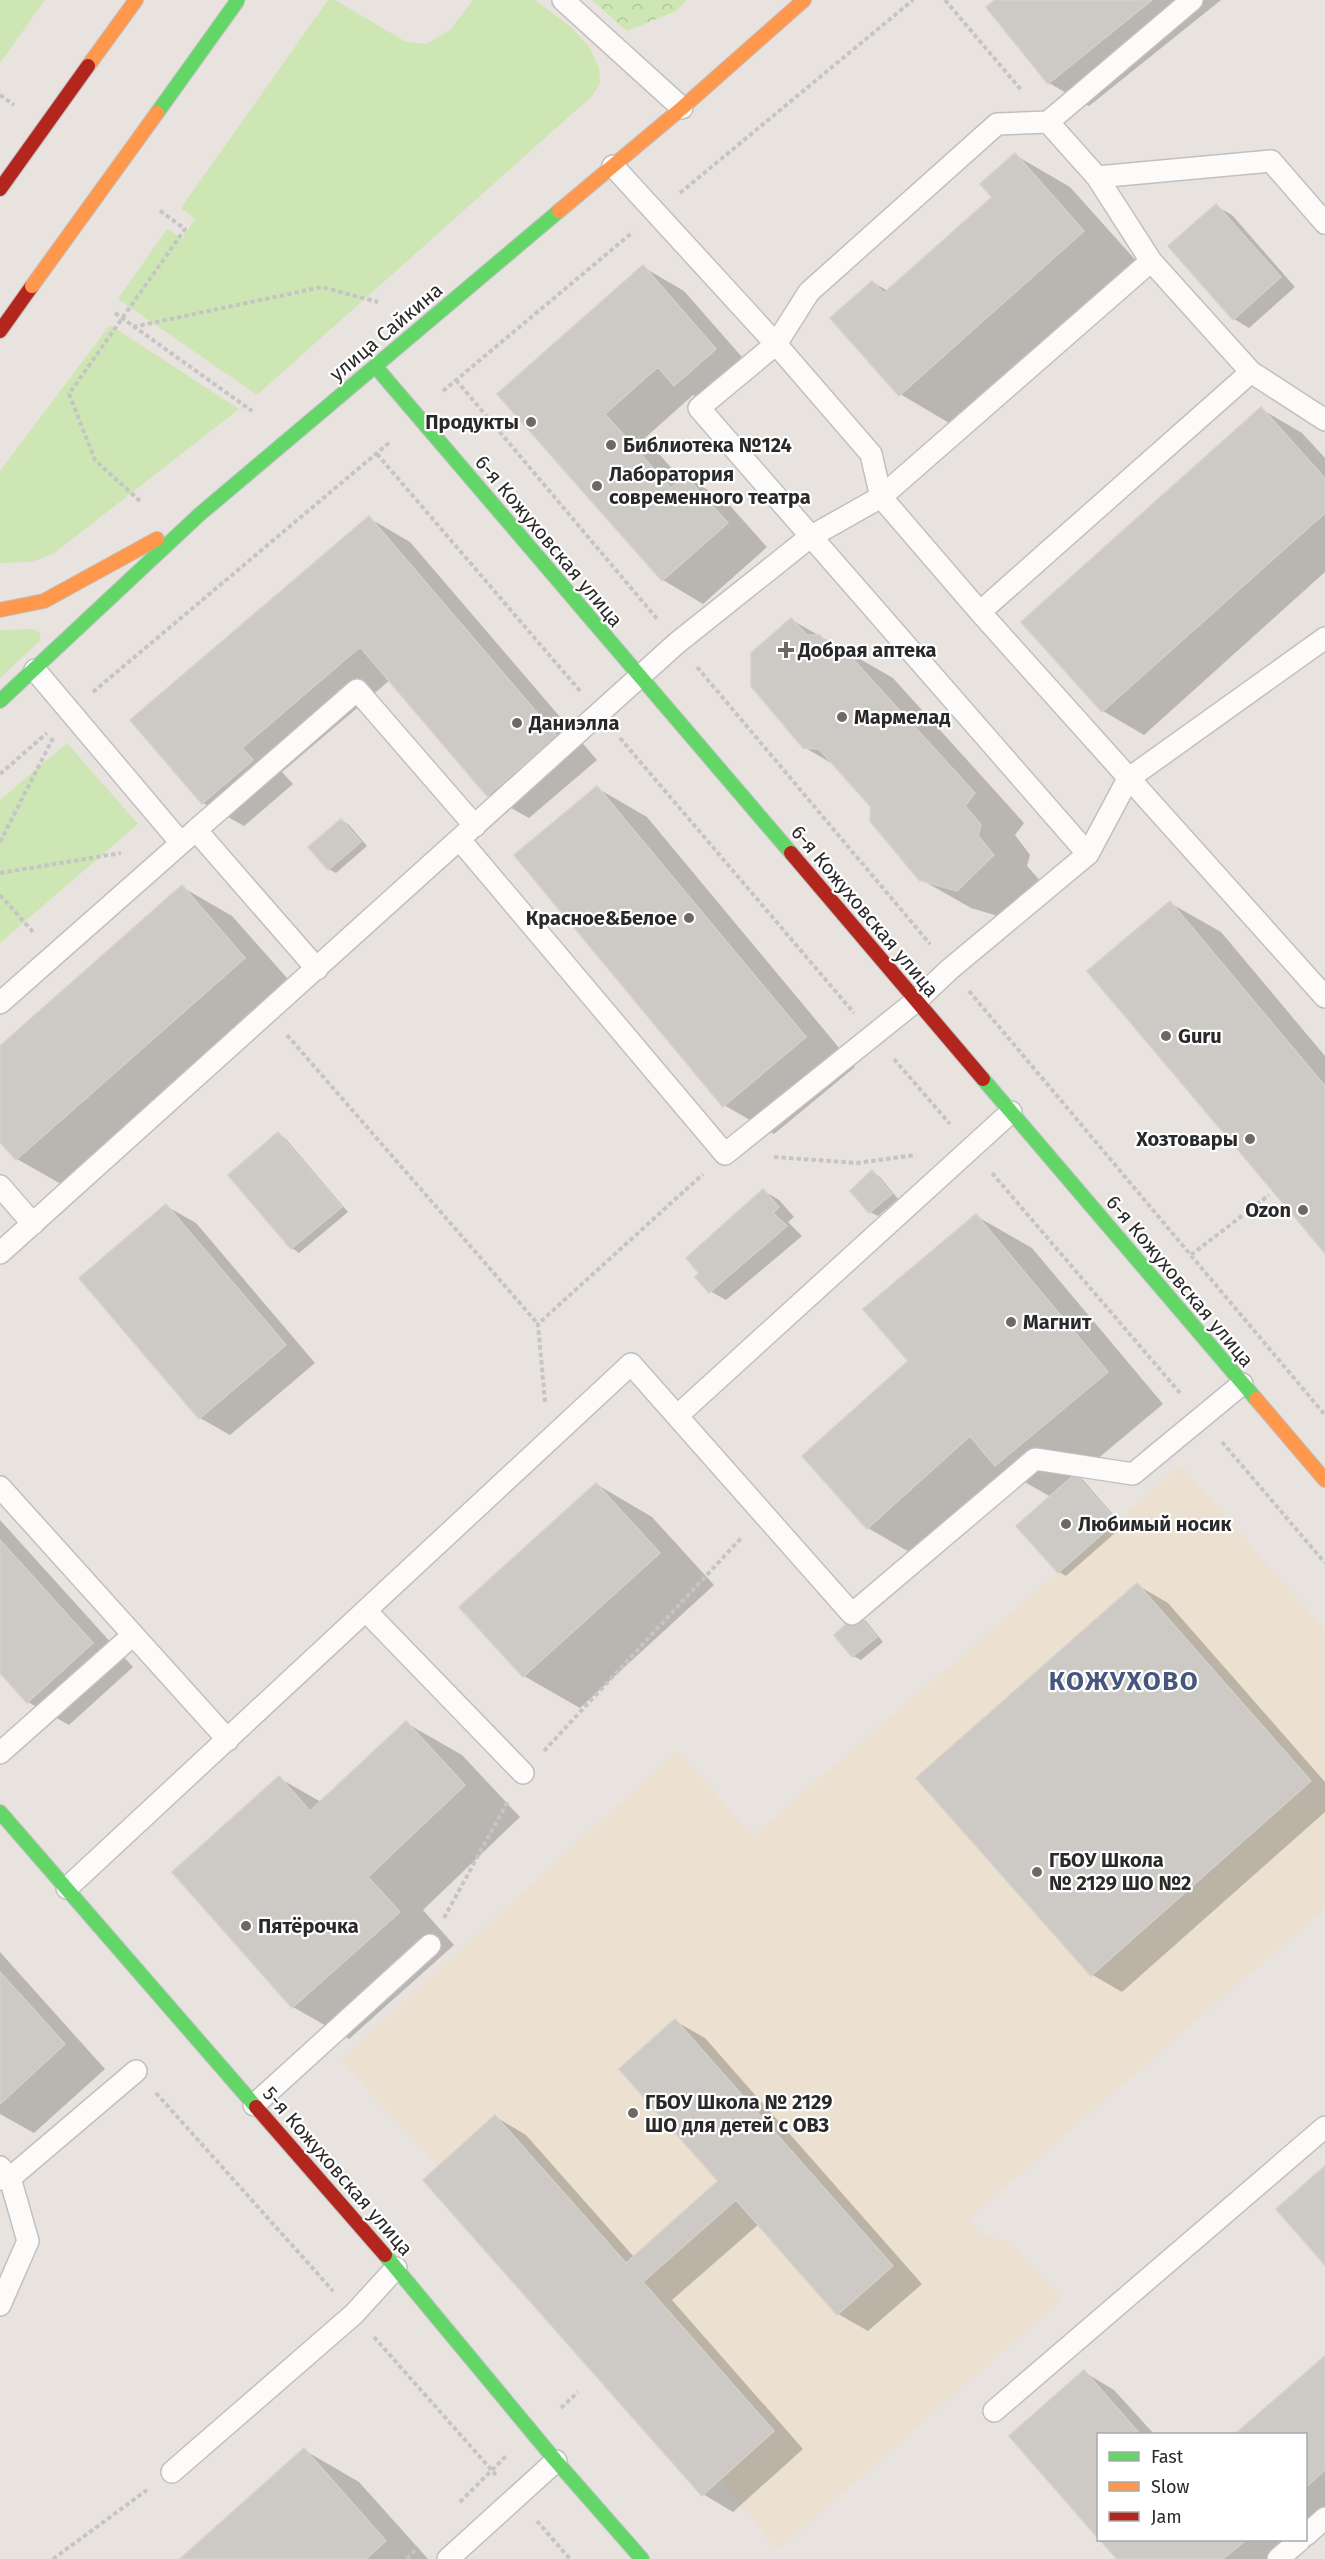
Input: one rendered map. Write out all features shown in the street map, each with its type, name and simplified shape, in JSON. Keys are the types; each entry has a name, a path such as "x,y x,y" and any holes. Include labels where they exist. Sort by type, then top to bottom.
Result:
{"street":[{"path":"0,189 136,0"},
{"path":"0,332 238,0"},
{"name":"улица Сайкина","path":"0,702 200,514 682,108 804,0"},
{"name":"6-я Кожуховская улица","path":"375,366 1325,1480"},
{"path":"0,610 44,601 200,514"},
{"name":"5-я Кожуховская улица","path":"0,1812 396,2268 556,2461 642,2559"}],"lane":[{"path":"563,0 682,108"},
{"path":"1088,854 699,408 776,344 809,292 997,124 1048,122 1192,0"},
{"path":"1048,122 1097,177 1151,261 1251,372 1325,420"},
{"path":"1097,177 1271,161 1325,223"},
{"path":"613,166 776,344 871,454 881,497 1128,779 1325,997"},
{"path":"0,1253 676,643 810,537 881,497 1151,261"},
{"path":"980,612 1251,372"},
{"path":"0,1003 357,690 467,833 725,1154 916,1001 950,969 1088,854 1128,779 1325,638"},
{"path":"35,670 67,715 189,836 317,969"},
{"path":"677,1416 1011,1112"},
{"path":"0,1186 33,1224"},
{"path":"67,1888 632,1364 852,1614 1035,1459 1133,1473 1242,1384"},
{"path":"0,1486 228,1740"},
{"path":"366,1611 523,1773"},
{"path":"0,1753 132,1635"},
{"path":"254,2105 430,1945"},
{"path":"0,2305 28,2241 3,2175 136,2071"},
{"path":"994,2411 1325,2127"},
{"path":"172,2472 354,2314 396,2268"},
{"path":"448,2559 556,2461"},
{"path":"1307,2533 1325,2518"},
{"path":"1278,2559 1299,2541"}],"path":[{"path":"0,774 148,644 351,477 456,380 913,0"},
{"path":"945,0 1048,122"},
{"path":"0,95 20,110"},
{"path":"140,501 95,460 69,394 185,229 159,210"},
{"path":"133,327 322,287 378,302"},
{"path":"115,314 252,411"},
{"path":"456,380 1325,1415"},
{"path":"0,842 67,715"},
{"path":"0,873 125,852"},
{"path":"0,895 54,955"},
{"path":"268,1013 538,1324 549,1442"},
{"path":"538,1324 725,1154 857,1163 970,1149"},
{"path":"1191,1255 1269,1195"},
{"path":"430,1945 523,1773 765,1513"},
{"path":"136,2071 491,2468"},
{"path":"453,2510 491,2468 578,2392"},
{"path":"53,2559 172,2472"},
{"path":"407,2559 422,2542"}],"shaded area":[{"path":"1181,1466 1325,1630 1325,1908 968,2219 979,2233 1010,2243 1061,2299 778,2550 720,2480 702,2496 423,2180 438,2166 341,2060 677,1751 753,1836"}],"green space":[{"path":"0,0 45,0 0,63"},
{"path":"328,0 335,0 406,42 427,44 450,30 473,0 535,0 572,28 589,47 599,67 600,83 592,96 257,395 118,299 167,229 182,239 195,219 181,208"},
{"path":"592,0 687,0 676,11 627,31"},
{"path":"110,325 239,409 53,554 31,562 0,563 0,471"},
{"path":"33,629 39,632 41,640 0,678 0,630"},
{"path":"67,743 138,824 0,943 0,800"}],"building":[{"path":"995,0 1152,0 1048,84 986,7"},
{"path":"1015,153 1084,231 899,396 830,318 872,281 884,293 992,197 980,184"},
{"path":"1216,204 1281,277 1233,320 1168,246"},
{"path":"643,265 716,349 674,386 658,367 605,414 671,488 685,475 728,523 662,581 497,394"},
{"path":"1261,407 1325,478 1325,513 1102,712 1021,622"},
{"path":"369,516 557,736 487,796 360,647 242,748 253,760 202,804 130,720"},
{"path":"791,618 807,635 820,635 836,653 842,647 975,793 965,806 981,825 978,836 994,855 957,891 919,880 870,821 871,807 819,749 803,748 751,686 751,653"},
{"path":"597,786 806,1037 723,1107 514,855"},
{"path":"341,819 361,842 328,870 308,847"},
{"path":"182,885 245,958 16,1160 0,1142 0,1046"},
{"path":"1170,901 1325,1086 1325,1253 1087,971"},
{"path":"278,1132 342,1207 291,1249 228,1175"},
{"path":"872,1170 892,1194 869,1213 850,1191"},
{"path":"763,1189 779,1207 773,1213 787,1226 709,1293 695,1277 699,1273 686,1258"},
{"path":"166,1204 286,1345 199,1419 79,1278"},
{"path":"976,1214 1108,1372 995,1466 970,1436 867,1529 802,1456 908,1361 863,1309"},
{"name":"Любимый носик","path":"1075,1474 1117,1521 1058,1573 1016,1526"},
{"path":"596,1483 660,1553 523,1677 459,1607"},
{"path":"0,1540 93,1643 27,1703 0,1673"},
{"path":"1137,1583 1311,1781 1091,1976 916,1778"},
{"path":"858,1614 877,1637 852,1657 834,1635"},
{"path":"406,1721 465,1785 368,1877 400,1912 292,2008 172,1872 279,1776 310,1811"},
{"path":"0,1972 65,2044 0,2104"},
{"path":"675,2019 893,2266 837,2315 736,2200 643,2282 774,2431 702,2496 423,2180 495,2115 626,2263 718,2181 619,2069"},
{"path":"1325,2166 1325,2265 1276,2209"},
{"path":"1325,2356 1325,2470 1307,2486 1307,2433 1236,2433"},
{"path":"1084,2370 1139,2433 1097,2433 1097,2537 1009,2436"},
{"path":"304,2448 386,2541 366,2559 180,2559"},
{"path":"1101,2541 1245,2541 1223,2559 1117,2559"}],"traffic: fast":[{"path":"157,113 238,0"},
{"path":"0,701 200,514 559,211"},
{"path":"375,366 791,853"},
{"path":"983,1079 1256,1399"},
{"path":"0,1812 256,2107"},
{"path":"385,2255 556,2461 642,2559"}],"traffic: slow":[{"path":"88,66 136,0"},
{"path":"559,211 682,108 804,0"},
{"path":"32,286 157,113"},
{"path":"0,610 44,601 157,539"},
{"path":"1256,1399 1325,1480"}],"traffic: jam":[{"path":"0,189 88,66"},
{"path":"0,331 32,286"},
{"path":"791,853 983,1079"},
{"path":"256,2107 385,2255"}],"place":[{"name":"Продукты","path":"531,422"},
{"name":"Библиотека №124","path":"611,445"},
{"name":"Лаборатория современного театра","path":"597,486"},
{"name":"Добрая аптека","path":"786,650"},
{"name":"Мармелад","path":"842,717"},
{"name":"Даниэлла","path":"517,723"},
{"name":"Красное&Белое","path":"689,918"},
{"name":"Guru","path":"1166,1036"},
{"name":"Хозтовары","path":"1250,1139"},
{"name":"Ozon","path":"1303,1210"},
{"name":"Магнит","path":"1011,1322"},
{"name":"Любимый носик","path":"1066,1524"},
{"name":"ГБОУ Школа № 2129 ШО №2","path":"1037,1872"},
{"name":"Пятёрочка","path":"246,1926"},
{"name":"ГБОУ Школа № 2129 ШО для детей с ОВЗ","path":"633,2113"}],"district":[{"name":"КОЖУХОВО","path":"1124,1681"}]}
